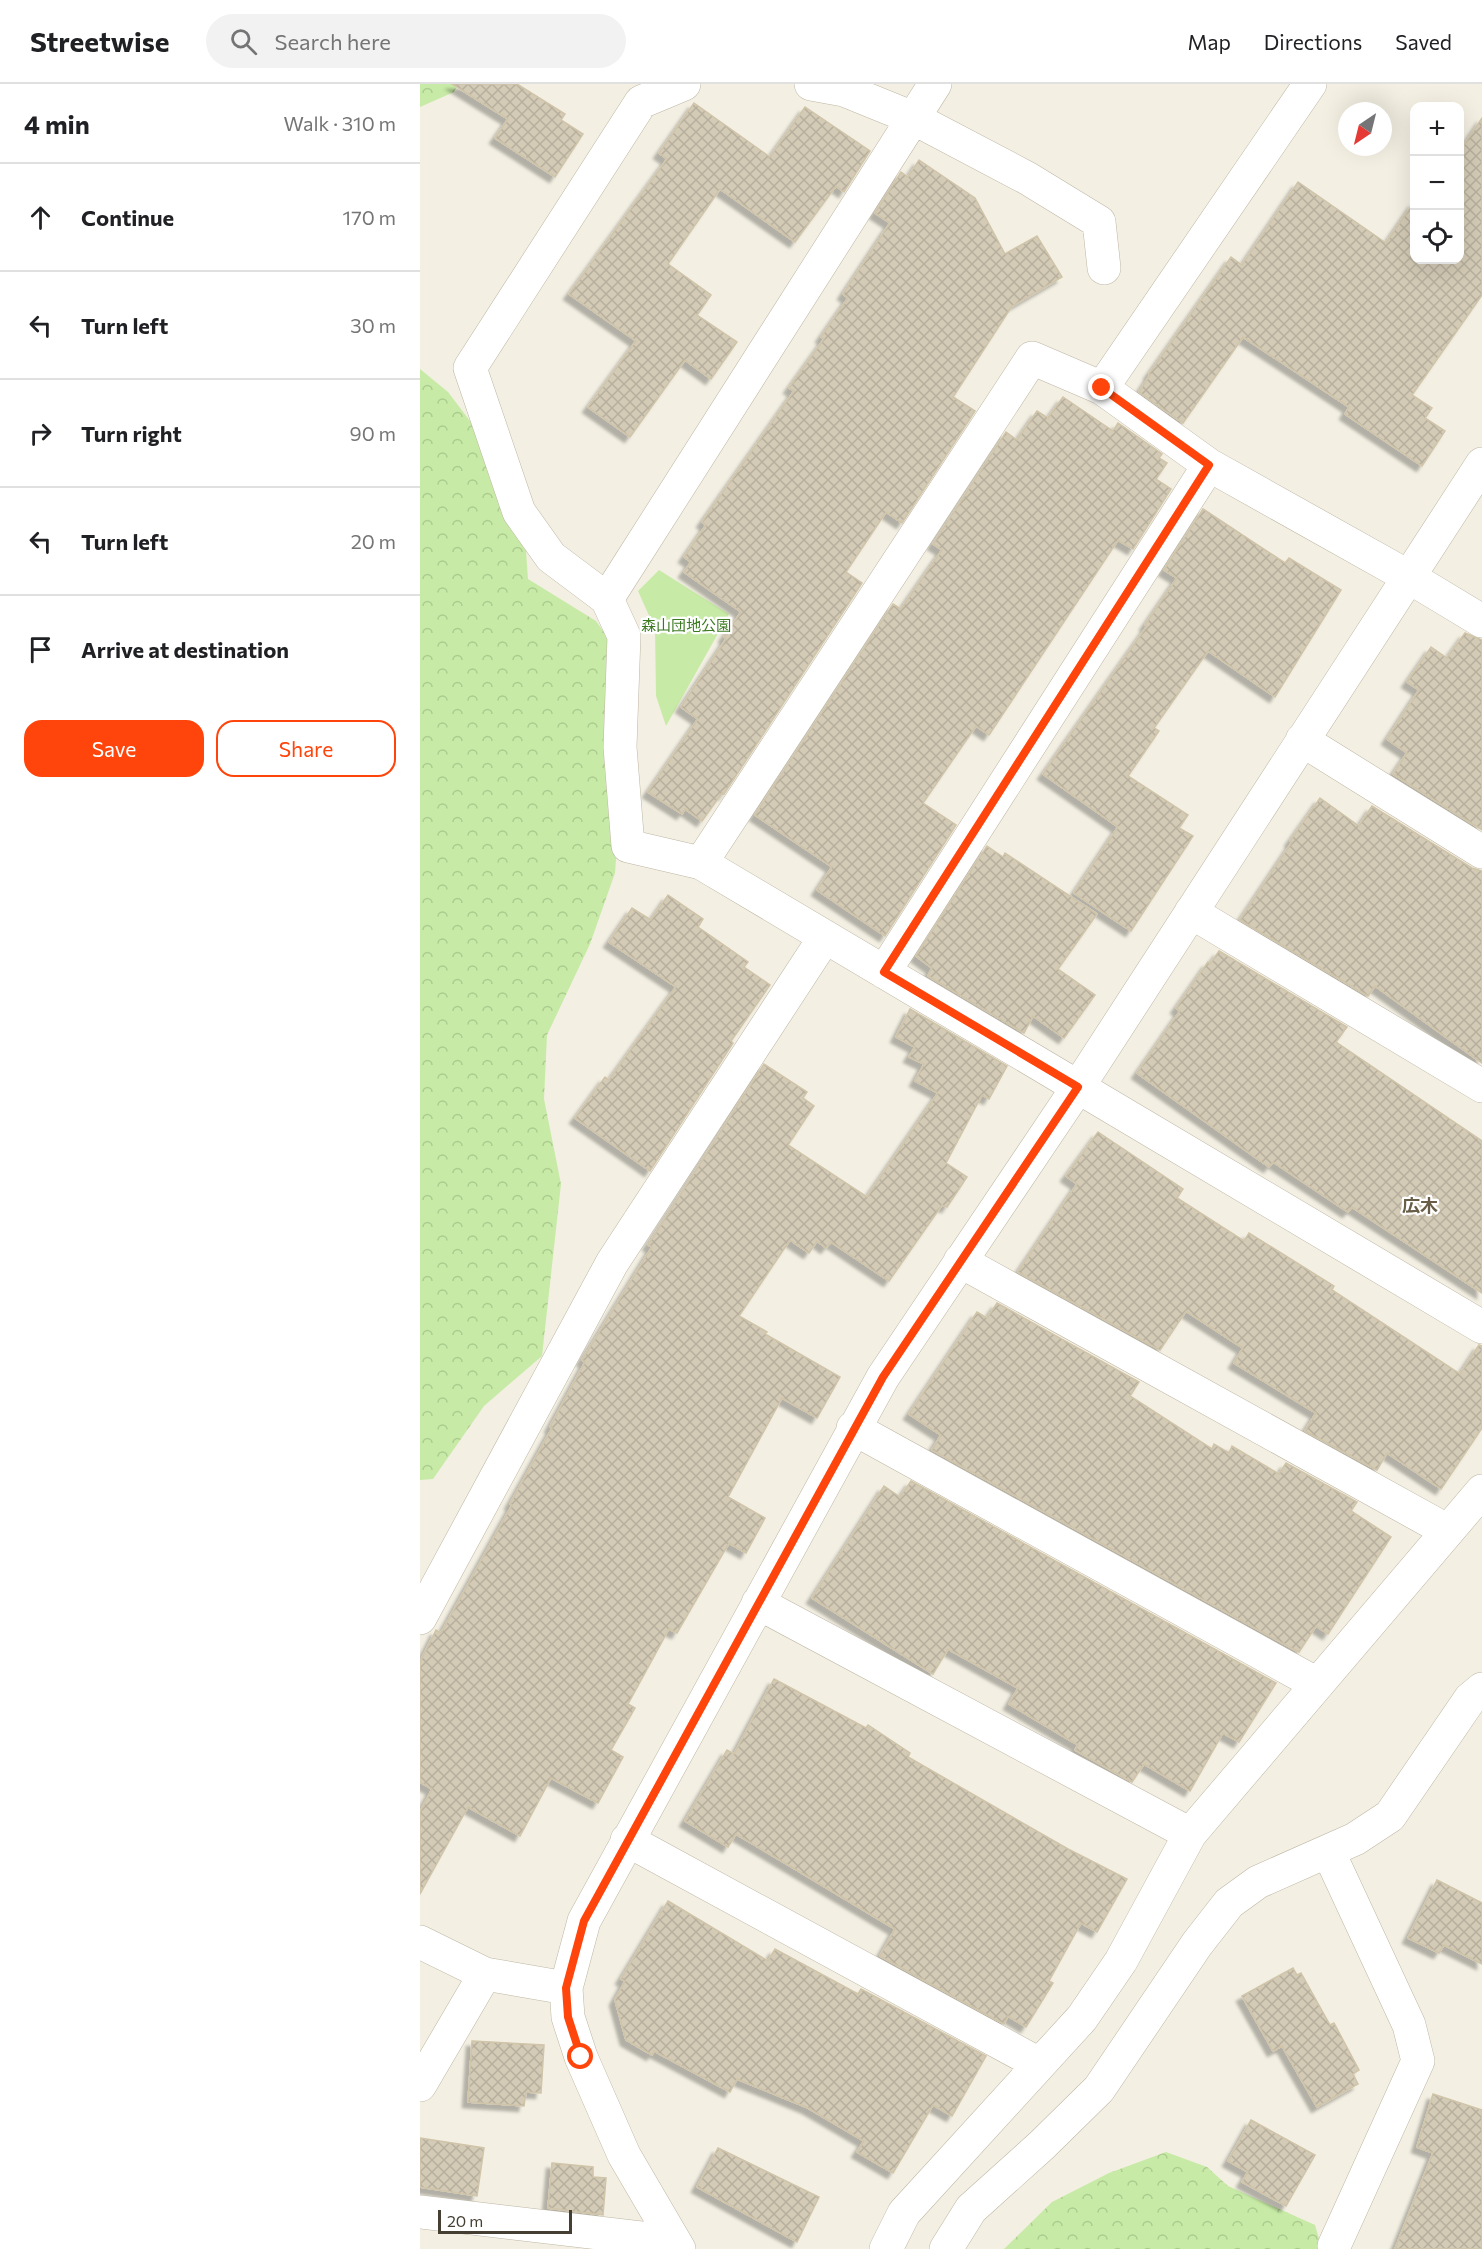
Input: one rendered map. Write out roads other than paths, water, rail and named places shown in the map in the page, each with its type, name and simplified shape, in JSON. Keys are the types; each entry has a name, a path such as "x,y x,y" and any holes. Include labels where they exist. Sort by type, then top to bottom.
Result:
{"street":[{"path":"684,84 641,102 470,368 519,512 551,557 607,599 624,636 620,747 628,846 701,863 1482,1328"},
{"path":"811,84 844,90 913,118 1027,178 1099,222 1104,268"},
{"path":"607,599 935,84"},
{"path":"1102,388 1310,84"},
{"path":"701,863 1032,358 1102,388 1209,465 1409,577 1482,621"},
{"path":"677,2246 624,2155 581,2057 568,2017 566,1988 584,1921 627,1839 883,1377 1078,1087 1482,464"},
{"path":"884,972 1209,465"},
{"path":"1302,740 1482,852"},
{"path":"1191,912 1482,1086"},
{"path":"420,1618 612,1263 825,937"},
{"path":"960,1261 1448,1531"},
{"path":"853,1428 1317,1684"},
{"path":"886,2249 904,2213 1082,2018 1121,1961 1190,1834 1482,1491"},
{"path":"758,1603 1190,1834"},
{"path":"946,2249 971,2209 1042,2145 1099,2089 1197,1944 1229,1903 1258,1882 1329,1853 1390,1816 1470,1699 1482,1689"},
{"path":"627,1839 1039,2064"},
{"path":"1329,1853 1409,2025 1418,2061 1334,2246"},
{"path":"420,1942 485,1974 566,1988"},
{"path":"420,2085 485,1974"},
{"path":"420,2212 677,2246"}],"district":[{"name":"広木","path":"1420,1206"}],"park label":[{"name":"森山団地公園","path":"686,626"}]}
